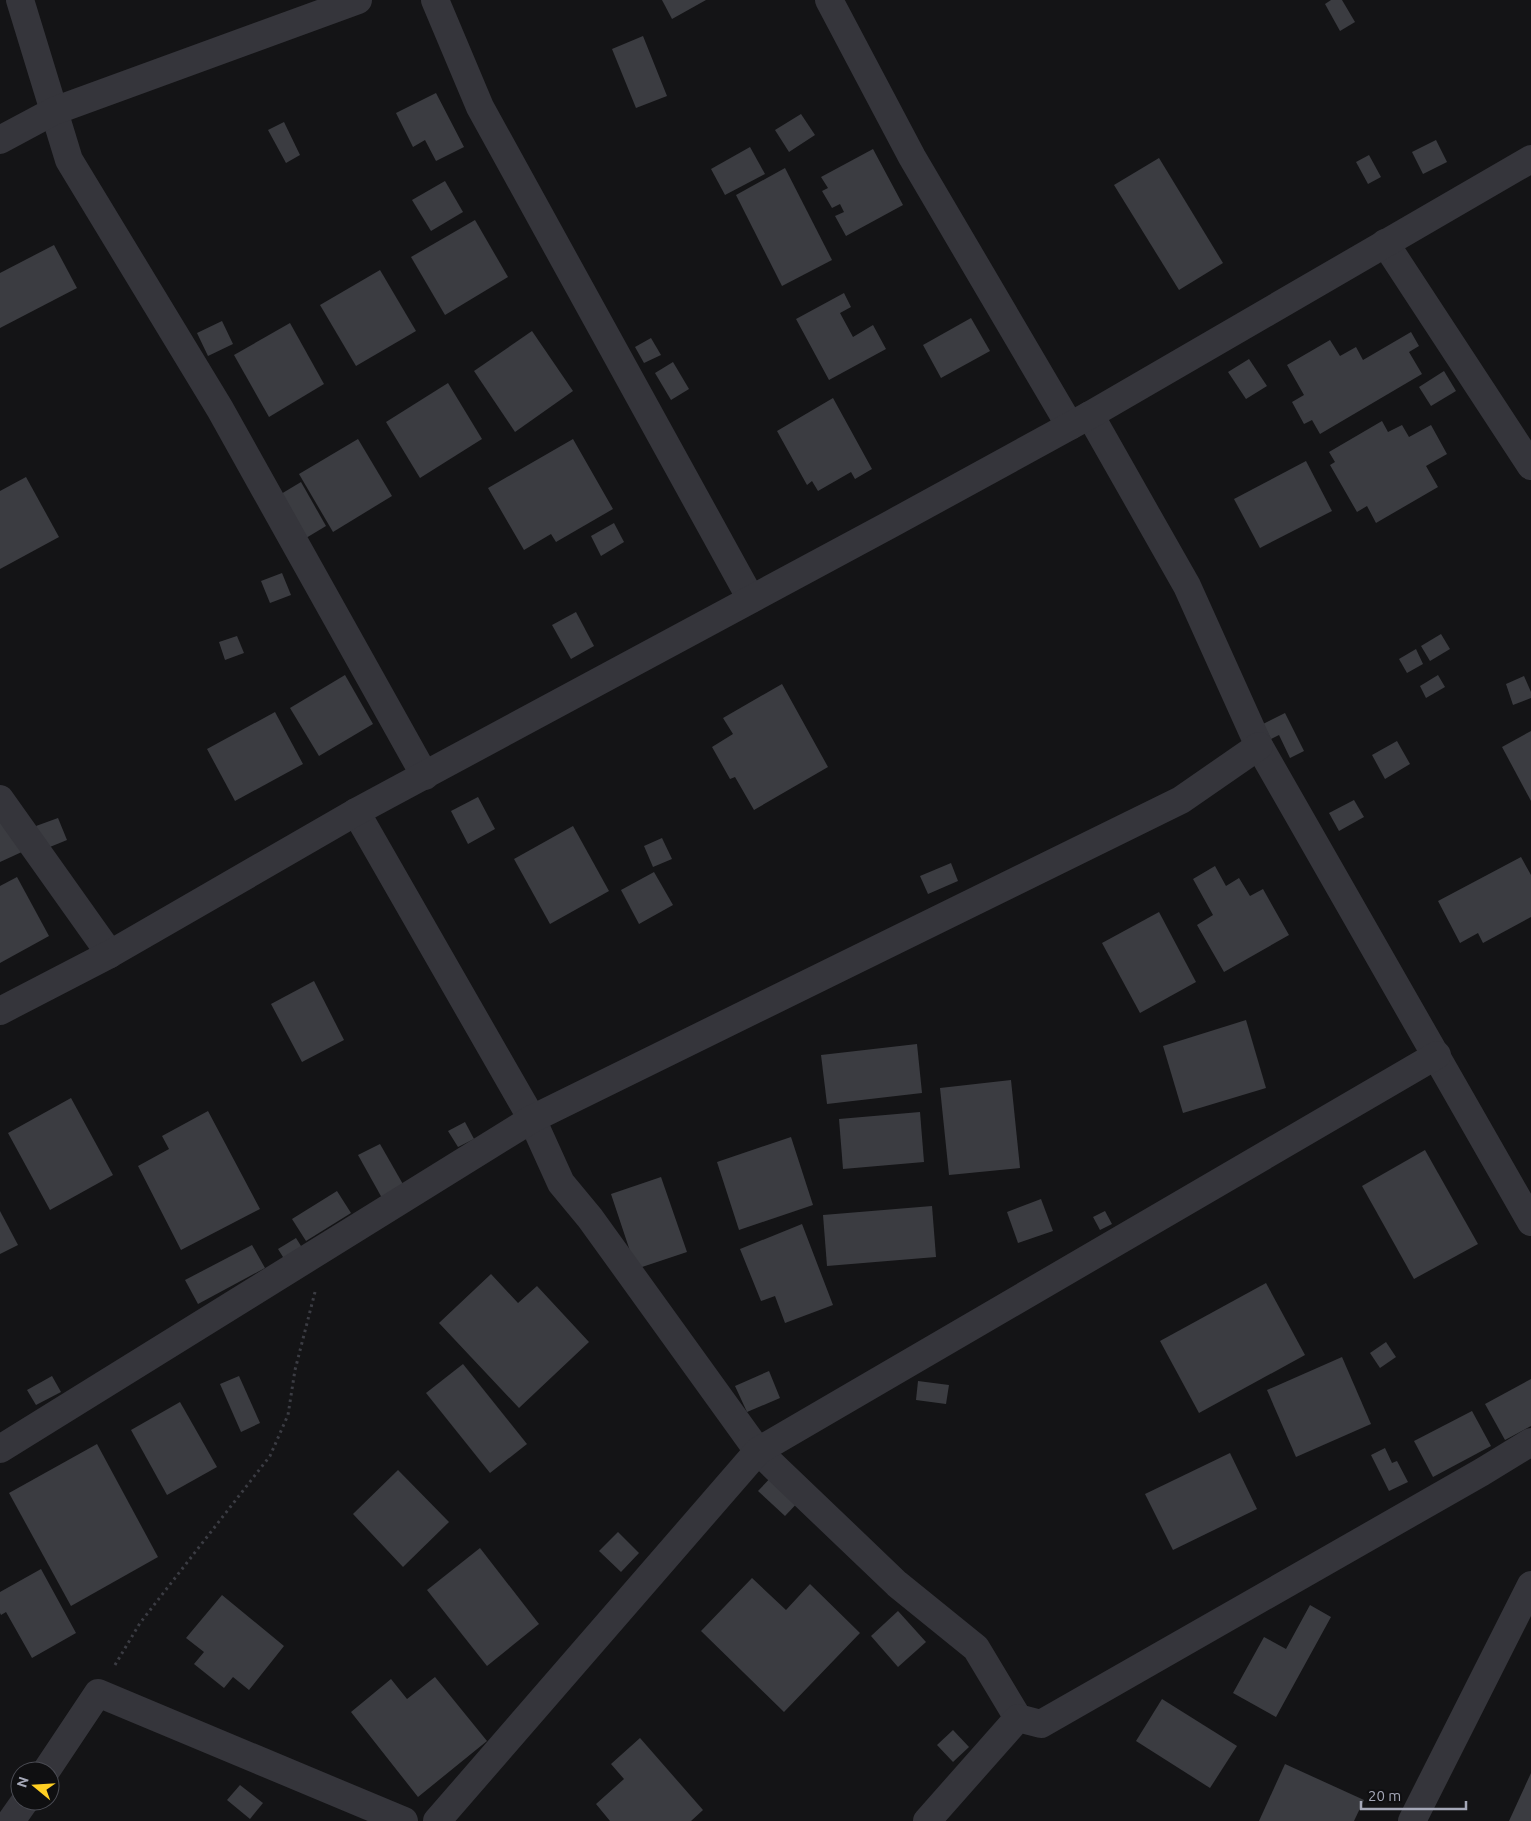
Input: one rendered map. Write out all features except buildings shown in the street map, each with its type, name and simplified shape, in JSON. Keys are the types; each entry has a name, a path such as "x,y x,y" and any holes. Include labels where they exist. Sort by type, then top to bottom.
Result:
{"street":[{"path":"20,0 69,160 220,409 425,776"},
{"path":"0,140 54,111 358,0"},
{"path":"435,0 480,107 751,599"},
{"path":"829,0 912,157 1186,586 1259,746 1531,1222"},
{"path":"0,1011 110,954 356,812 1080,420 1531,159"},
{"path":"1385,243 1531,466"},
{"path":"0,1449 532,1120 1181,800 1259,746"},
{"path":"0,799 110,954"},
{"path":"356,812 532,1120 561,1183 590,1218 758,1451 897,1584 976,1648 1018,1718 1041,1724 1474,1477 1531,1442"},
{"path":"437,1821 758,1451 1437,1055"},
{"path":"1412,1821 1531,1585"},
{"path":"53,1761 98,1693 404,1821"},
{"path":"927,1821 1018,1718"}],"path":[{"path":"98,1693 140,1623 270,1456 288,1415 296,1370 327,1246"}]}
